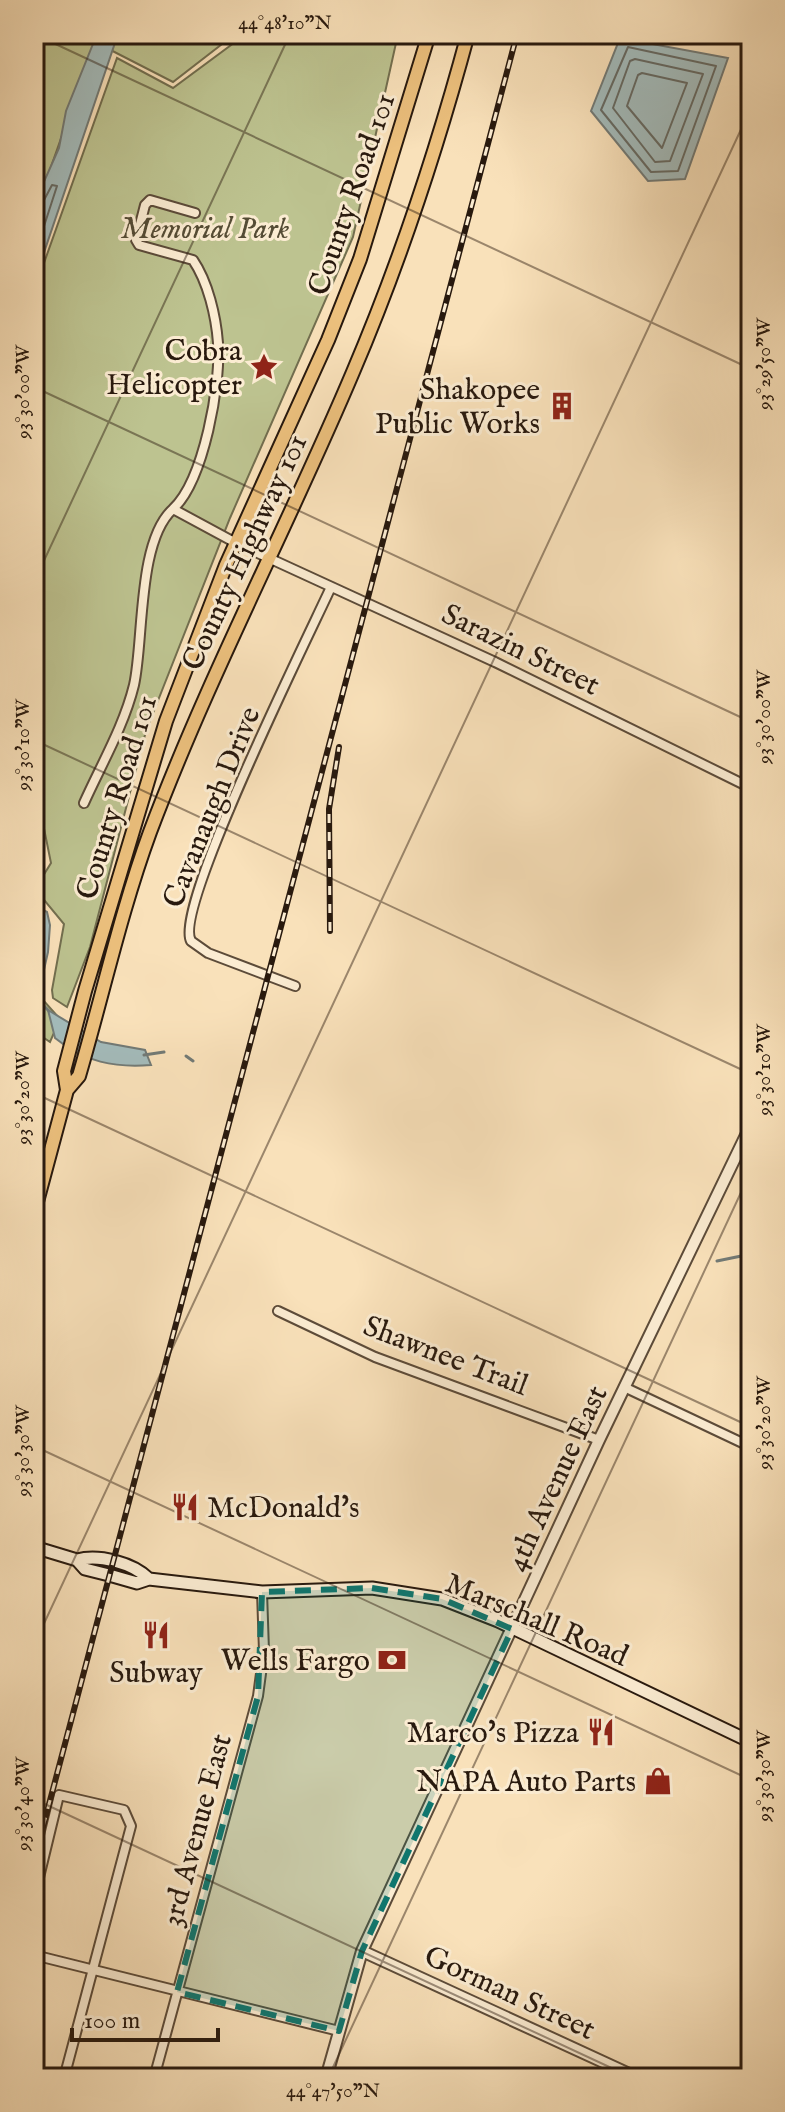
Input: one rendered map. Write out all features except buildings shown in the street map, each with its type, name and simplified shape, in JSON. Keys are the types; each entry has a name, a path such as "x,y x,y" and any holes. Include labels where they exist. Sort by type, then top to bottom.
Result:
{"main road":[{"name":"County Road 101","path":"67,1090 64,1071 85,991 166,721 236,543 328,340 360,259 429,34"},
{"name":"County Highway 101","path":"67,1090 82,1066 150,832 353,374 394,273 468,34"},
{"path":"34,1213 67,1090"},
{"name":"Marschall Road","path":"34,1547 77,1560 85,1569 137,1583 149,1579 262,1592 377,1589 442,1599 751,1742"}],"street":[{"path":"84,803 131,694 141,602 160,528 190,489 203,456 218,339 209,298 193,260 139,245 136,240 145,205 150,200 195,213"},
{"name":"Sarazin Street","path":"173,509 236,543 481,655 751,788"},
{"name":"Cavanaugh Drive","path":"295,986 208,953 188,934 212,851 331,587"},
{"name":"4th Avenue East","path":"326,2078 362,1951 599,1440 751,1125"},
{"name":"Shawnee Trail","path":"278,1311 375,1357 599,1440"},
{"path":"624,1387 751,1447"},
{"name":"3rd Avenue East","path":"154,2078 258,1696 264,1651 262,1592"},
{"path":"34,1898 59,1795 124,1810 131,1826 64,2078"},
{"name":"Gorman Street","path":"362,1951 638,2078"},
{"path":"34,1955 339,2031"}],"highlighted area":[{"path":"372,1588 442,1599 512,1629 362,1951 339,2031 177,1992 258,1696 262,1592"}],"green space":[{"path":"34,34 235,34 173,82 95,42 34,215"},
{"name":"Memorial Park","path":"246,34 398,34 353,237 230,518 146,731 90,947 67,1007 53,998 52,990 64,924 35,889 51,863 34,779 34,291 117,58 173,88"},
{"path":"34,990 60,1019 50,1042 34,1031"}],"water":[{"path":"97,34 118,34 34,282 34,204 59,148 66,111"},
{"path":"620,38 728,58 685,179 648,181 591,111"},
{"path":"36,906 47,912 50,925 48,952 38,996 34,992"},
{"path":"48,1010 101,1042 145,1050 151,1065 112,1064 77,1053 55,1038"}],"waterway":[{"path":"34,988 38,1000 49,1011"},
{"path":"144,1055 164,1052"},
{"path":"186,1056 193,1061"},
{"path":"717,1261 751,1254"}],"railway":[{"path":"34,1861 517,34"},
{"path":"330,931 329,809 339,747"}],"place":[{"name":"Cobra Helicopter","path":"264,367"},
{"name":"Shakopee Public Works","path":"562,406"},
{"name":"McDonald's","path":"185,1507"},
{"name":"Subway","path":"156,1635"},
{"name":"Wells Fargo","path":"392,1660"},
{"name":"Marco's Pizza","path":"601,1732"},
{"name":"NAPA Auto Parts","path":"658,1781"}]}
